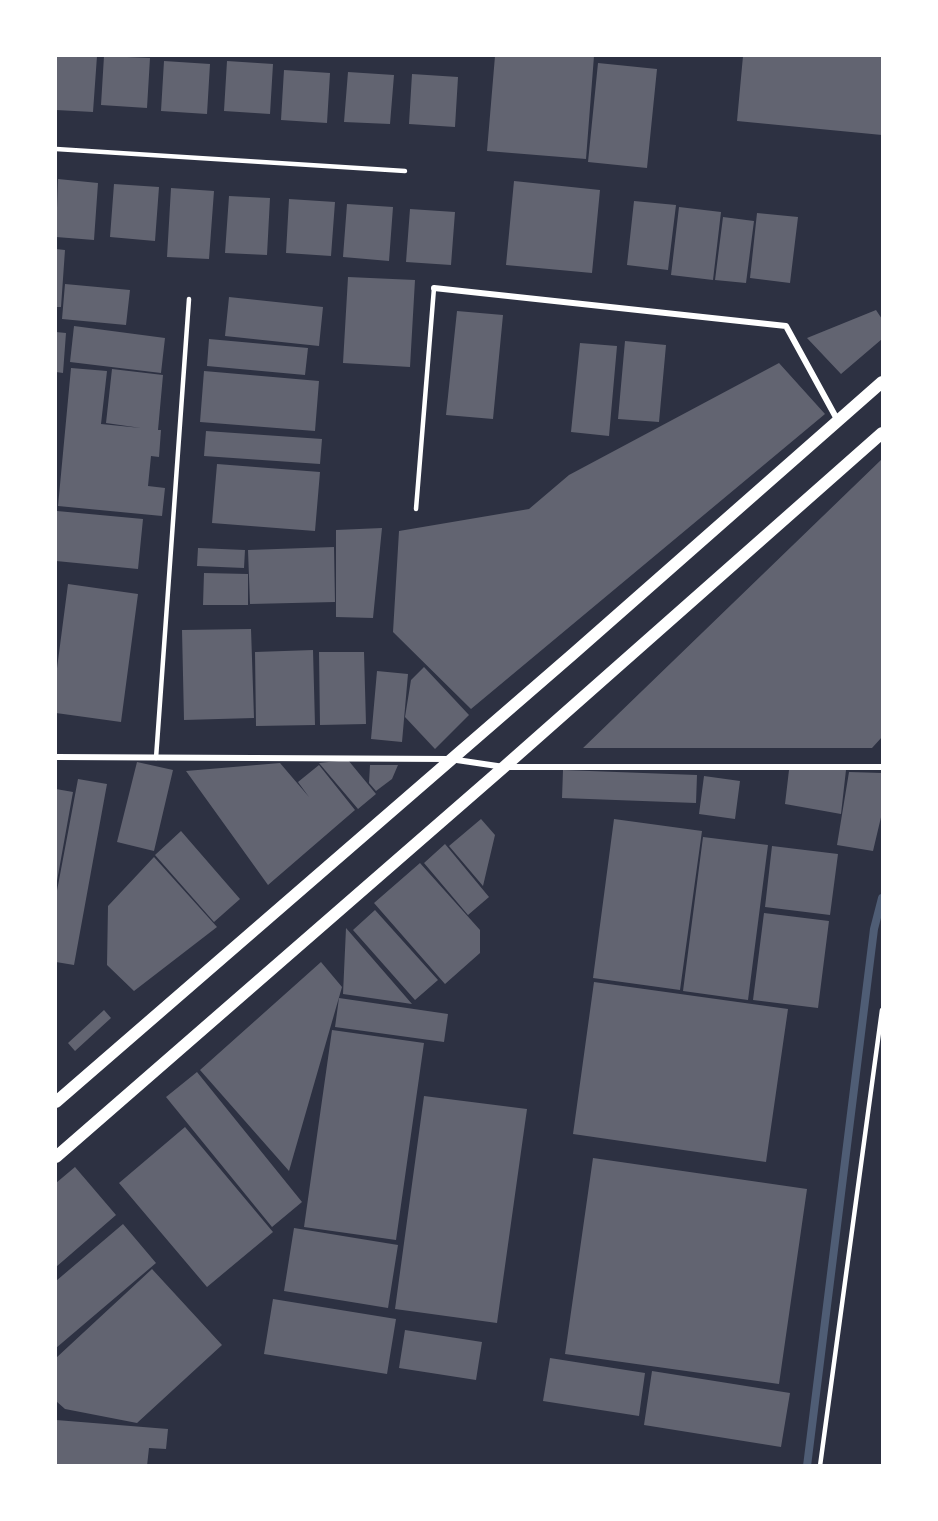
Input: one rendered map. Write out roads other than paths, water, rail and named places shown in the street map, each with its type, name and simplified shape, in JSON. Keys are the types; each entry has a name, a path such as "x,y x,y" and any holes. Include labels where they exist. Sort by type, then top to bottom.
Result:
{"main road":[{"path":"56,1102 882,382"},
{"path":"56,1157 504,767 882,433"}],"street":[{"path":"434,288 786,326 838,421"},
{"path":"56,757 450,759 504,767 882,767"}],"lane":[{"path":"56,149 405,171"},
{"path":"416,509 434,288"},
{"path":"156,758 189,299"},
{"path":"820,1466 882,1010"}],"waterway":[{"path":"807,1466 874,929 882,898"}]}
